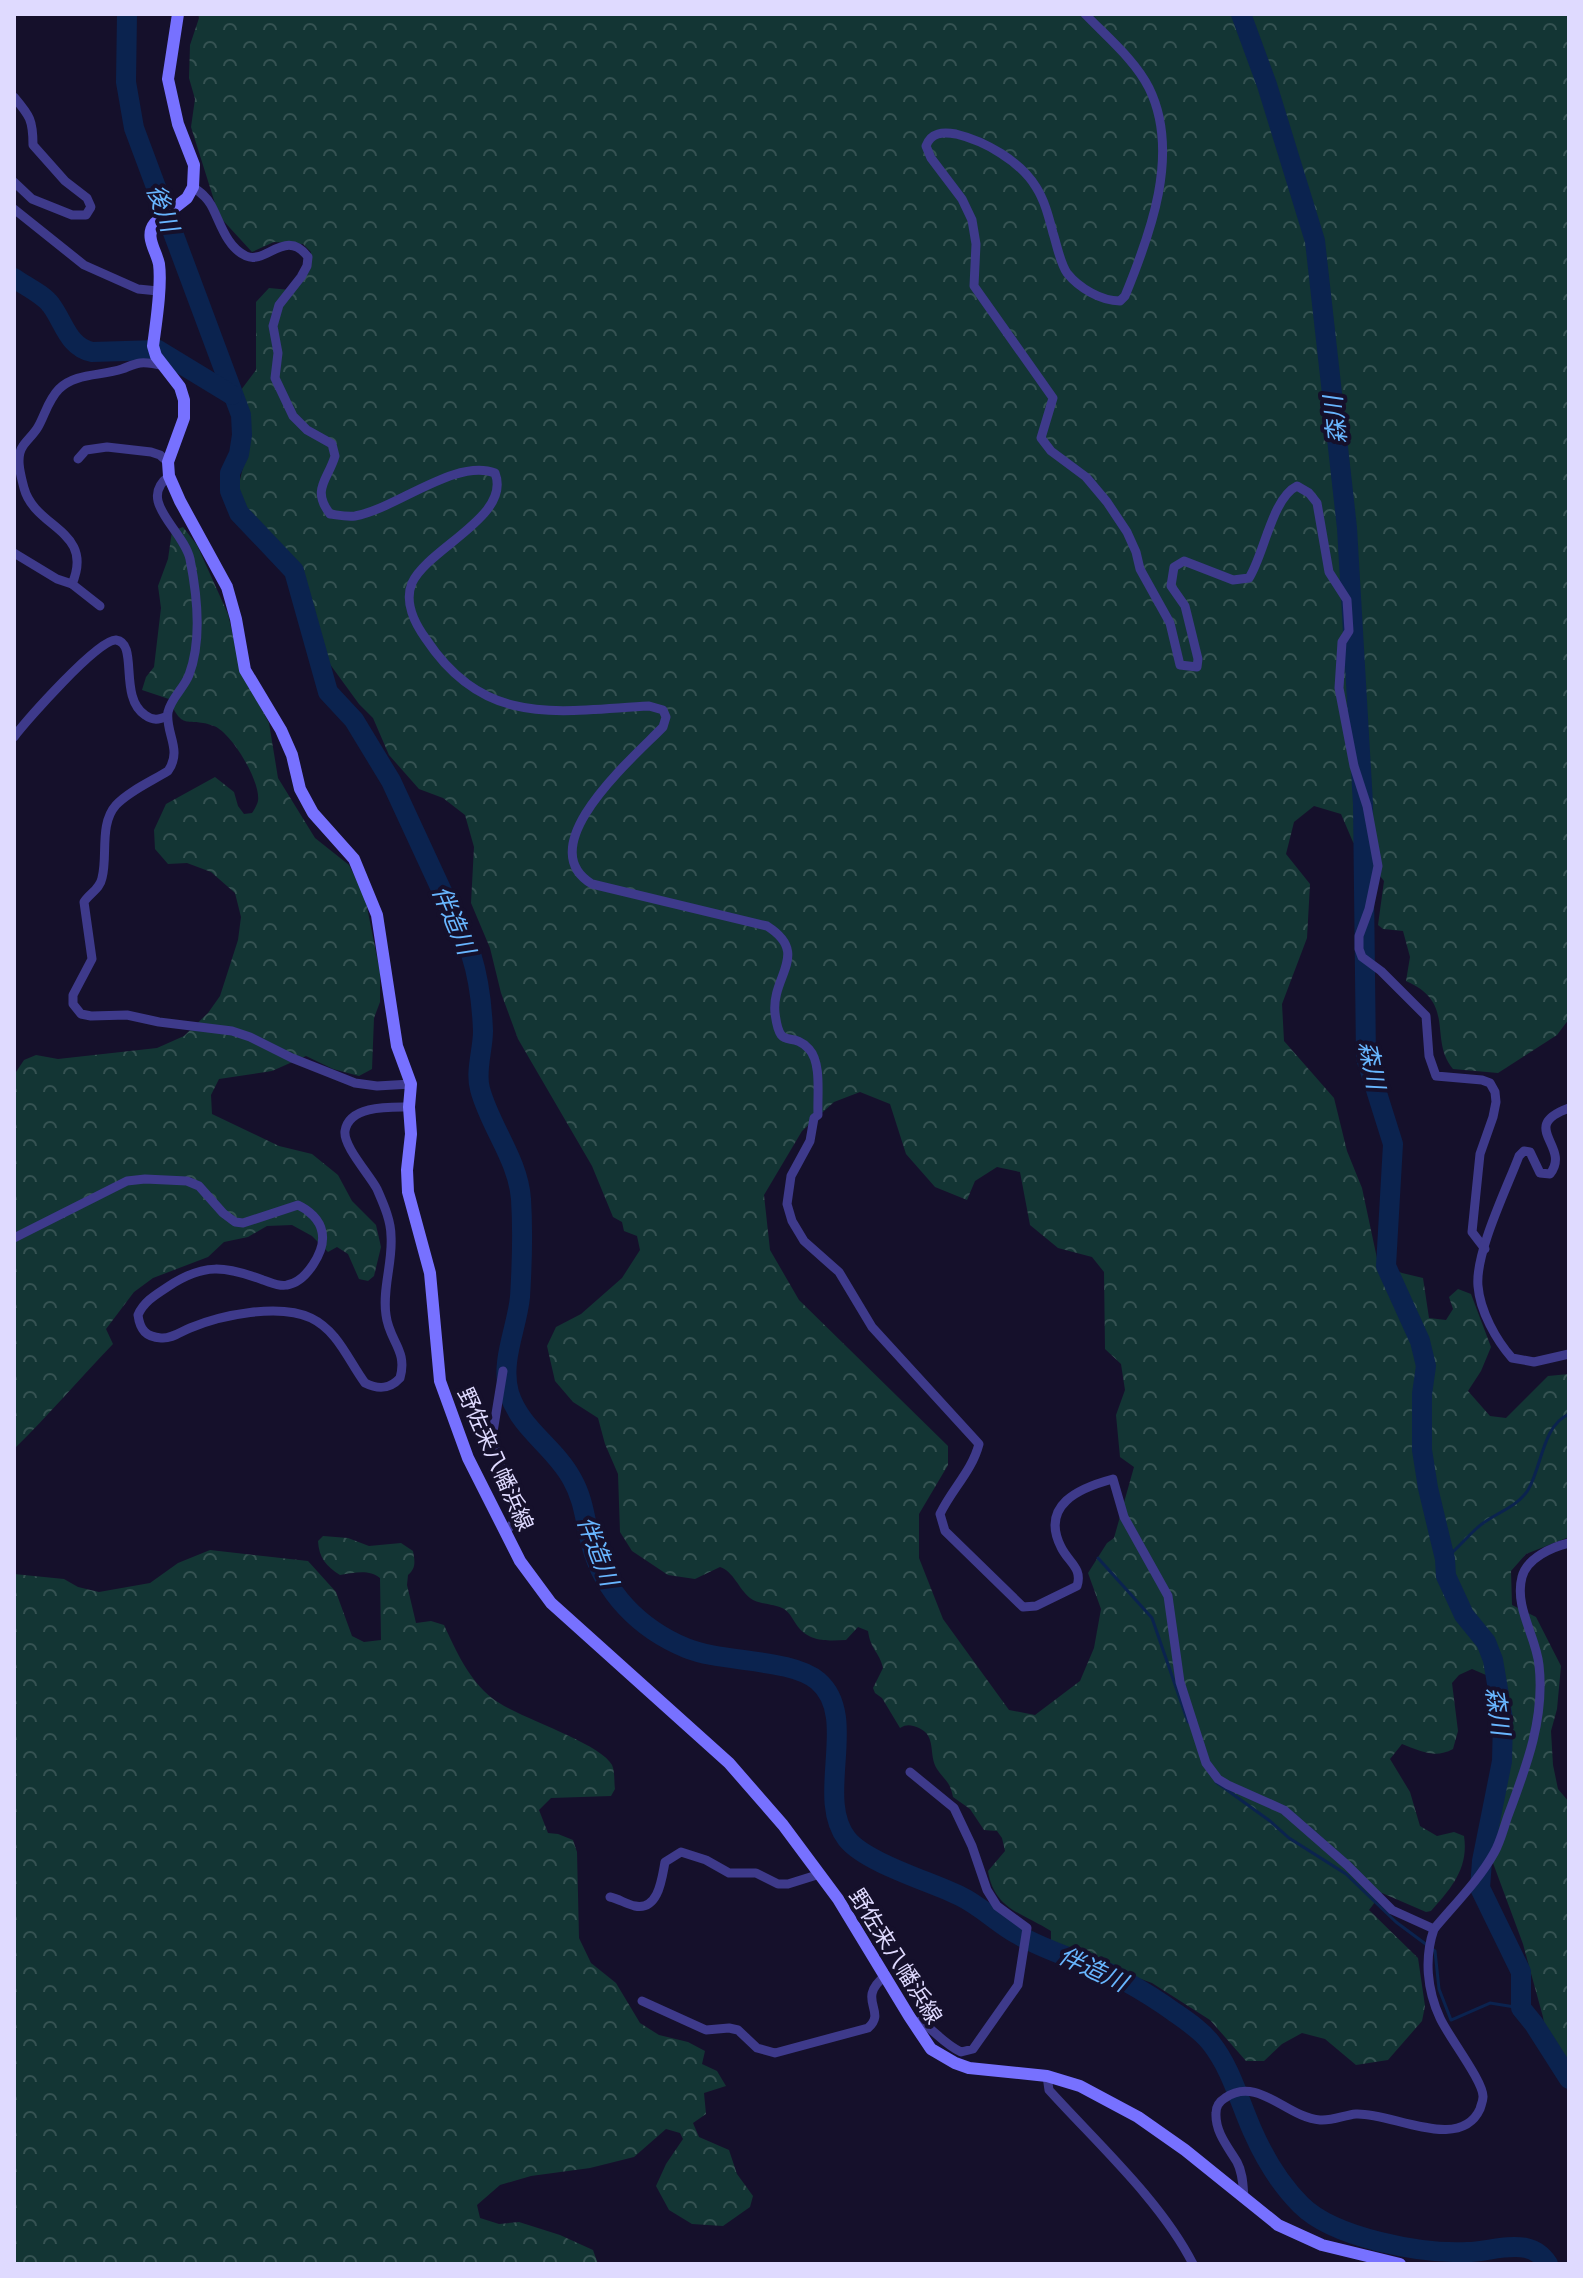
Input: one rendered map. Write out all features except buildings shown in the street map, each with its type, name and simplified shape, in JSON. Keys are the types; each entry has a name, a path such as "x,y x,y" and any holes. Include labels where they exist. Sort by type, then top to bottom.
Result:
{"main road":[{"path":"178,14 168,79 178,124 194,165 193,187"},
{"name":"野佐来八幡浜線","path":"193,187 187,198 151,228 150,237 158,261 153,346 156,356 180,387 184,400 184,418 168,462 169,476 227,587 245,670 281,730 292,755 300,789 313,813 354,859 377,915 397,1046 411,1084 408,1192 430,1273 440,1381 468,1458 532,1580 551,1603 729,1763 783,1825 838,1899 931,2049 955,2063 1000,2072 1047,2076 1080,2086 1138,2117 1185,2150 1278,2225 1305,2239 1400,2264"}],"street":[{"path":"1085,14 1126,57 1148,86 1156,105 1161,144 1159,197 1149,239 1125,296 1120,301 1109,301 1081,287 1065,272 1045,207 1037,188 1024,171 997,152 954,134 935,133 929,137 926,146 931,158 962,199 972,220 976,244 974,286 1053,398 1041,438 1051,451 1086,477 1122,524 1136,552 1140,569 1170,623 1180,665 1197,667 1198,659 1185,606 1171,586 1174,567 1184,561 1233,580 1249,578 1256,567 1261,543 1287,491 1297,486 1309,493 1317,503 1329,572 1347,600 1349,631 1342,642 1339,688 1354,766 1375,840 1378,866 1369,909 1359,936 1359,949 1362,957 1381,971 1426,1016 1429,1056 1436,1076 1482,1080 1490,1083 1495,1092 1493,1117 1480,1154 1472,1232 1485,1249"},
{"path":"14,97 31,118 33,145 65,181 87,198 91,207 86,215 72,215 32,199 14,182"},
{"path":"193,187 206,197 219,226 242,254 257,257 287,245 302,249 308,257 301,277 279,305 273,326 278,353 275,378 293,416 307,430 332,444 335,456 320,491 323,504 330,514 356,516 464,472 485,469 495,473 500,484 486,512 419,572 411,586 409,600 416,624 432,648 466,684 490,699 517,708 544,711 649,706 663,710 666,717 663,727 615,775 576,828 572,845 574,864 580,877 592,884 767,926 781,935 787,945 788,957 774,1005 778,1033 783,1038 801,1043 810,1050 816,1062 818,1115 814,1118 810,1141 791,1176 787,1204 792,1221 804,1241 839,1272 872,1327 979,1444 969,1469 940,1514 945,1531 1023,1607 1036,1606 1077,1586 1080,1578 1059,1544 1055,1524 1057,1513 1066,1500 1097,1483 1113,1479 1124,1517 1168,1596 1180,1682 1206,1763 1218,1779 1284,1810 1347,1865 1392,1910 1434,1929"},
{"path":"14,209 84,265 138,289 158,291"},
{"path":"72,584 79,564 74,548 65,534 37,511 29,499 19,466 20,450 37,429 56,392 65,384 143,362 164,366"},
{"path":"78,459 86,450 107,447 151,452 168,462"},
{"path":"169,476 159,483 156,494 158,507 186,546 197,617 194,654 189,677 167,716 175,751 172,765 168,771 117,804 107,823 103,876 100,885 84,902 92,959 73,995 73,1004 81,1014 91,1016 127,1015 232,1031 355,1083 377,1086 411,1084"},
{"path":"14,553 57,579 72,584 100,606"},
{"path":"14,737 93,652 111,640 126,645 129,687 139,712 149,719 159,720 167,716"},
{"path":"14,1238 127,1181 187,1181 199,1186 235,1222 243,1223 298,1205 314,1216 322,1232 321,1246 307,1274 288,1285 278,1285 229,1270 202,1269 148,1300 138,1315 142,1330 149,1336 165,1339 190,1328 238,1315 293,1312 320,1323 331,1332 365,1383 387,1388 400,1378 404,1361 385,1313 391,1236 369,1173 347,1142 345,1130 358,1113 409,1107"},
{"path":"1569,1108 1552,1114 1547,1120 1547,1136 1555,1161 1550,1174 1540,1173 1530,1152 1524,1151 1519,1156 1493,1222 1478,1287 1494,1332 1512,1358 1534,1362 1569,1354"},
{"path":"503,1371 492,1438 515,1511 513,1523 505,1533"},
{"path":"1244,2198 1238,2164 1224,2146 1216,2113 1220,2101 1229,2095 1248,2090 1259,2093 1297,2115 1320,2120 1355,2114 1444,2131 1468,2124 1479,2111 1484,2096 1479,2082 1439,2016 1427,1975 1429,1944 1434,1929 1495,1852 1527,1768 1539,1708 1539,1664 1520,1596 1521,1578 1527,1565 1555,1547 1569,1543"},
{"path":"910,1772 954,1808 972,1846 987,1890 997,1906 1027,1928 1018,1985 973,2049 961,2052 943,2042 925,2023 920,2021 914,2024"},
{"path":"610,1897 636,1907 643,1906 660,1889 665,1862 681,1852 706,1860 729,1873 756,1873 778,1884 820,1874"},
{"path":"642,2001 706,2030 738,2030 757,2048 775,2053 868,2028 875,2022 876,2016 870,1993 885,1976"},
{"path":"1047,2076 1049,2090 1151,2203 1180,2239 1193,2264"}],"green space":[{"path":"198,14 1569,14 1569,1019 1557,1035 1498,1073 1453,1069 1442,1046 1437,1011 1422,990 1406,981 1410,957 1403,931 1383,929 1378,925 1384,881 1353,842 1341,814 1314,806 1294,822 1286,854 1310,884 1307,938 1282,1004 1284,1041 1334,1098 1347,1151 1362,1188 1378,1263 1423,1278 1429,1318 1446,1320 1453,1309 1449,1297 1458,1289 1471,1294 1491,1347 1468,1391 1490,1416 1506,1418 1548,1376 1569,1374 1569,1537 1526,1554 1511,1571 1512,1605 1536,1617 1561,1666 1557,1709 1551,1731 1558,1789 1569,1802 1569,2087 1549,2055 1543,2017 1523,1944 1493,1863 1480,1847 1489,1794 1503,1773 1509,1740 1505,1694 1486,1675 1472,1669 1459,1675 1452,1683 1458,1731 1453,1749 1434,1754 1402,1744 1390,1759 1410,1792 1420,1826 1437,1836 1454,1832 1464,1836 1461,1868 1452,1886 1431,1911 1426,1912 1382,1893 1369,1910 1418,1958 1425,2006 1422,2021 1388,2060 1356,2065 1325,2039 1302,2033 1282,2044 1264,2061 1246,2061 1210,2020 1152,1983 1083,1958 1051,1942 1051,1931 1003,1902 991,1884 988,1871 1005,1851 1002,1838 997,1831 984,1830 970,1809 953,1797 949,1784 934,1764 925,1731 911,1726 900,1728 882,1698 875,1693 873,1688 883,1668 868,1631 858,1627 846,1640 812,1637 801,1630 784,1609 750,1598 720,1567 695,1579 668,1575 632,1551 620,1532 618,1474 598,1418 573,1402 555,1381 547,1346 556,1327 581,1314 622,1278 640,1250 637,1236 624,1231 622,1222 613,1217 592,1166 518,1039 501,993 490,948 471,903 474,847 465,815 443,798 419,789 389,755 373,718 359,704 305,630 294,586 274,546 253,523 240,501 239,484 249,442 238,394 256,370 256,302 269,288 290,290 308,270 311,252 303,244 274,242 252,252 219,216 191,127 195,99 189,78 190,45","holes":["860,1092 890,1104 906,1154 935,1187 967,1200 975,1181 997,1167 1020,1172 1030,1225 1058,1248 1092,1257 1104,1272 1105,1349 1121,1364 1125,1390 1116,1415 1120,1457 1134,1467 1114,1538 1107,1543 1088,1573 1101,1609 1094,1648 1080,1681 1035,1715 1009,1710 943,1619 919,1558 919,1514 948,1465 948,1446 799,1300 770,1250 764,1195 802,1131 834,1102"]},
{"path":"183,527 197,545 228,614 241,671 269,723 278,778 315,838 349,865 365,897 380,972 380,1002 374,1018 372,1069 359,1076 333,1069 306,1056 272,1071 219,1079 211,1095 212,1114 279,1146 312,1154 338,1175 352,1201 376,1225 381,1247 374,1276 368,1281 359,1279 348,1254 337,1247 328,1252 312,1236 292,1225 267,1226 248,1237 224,1242 208,1257 153,1278 134,1292 106,1329 113,1344 14,1449 14,1075 24,1060 36,1055 58,1059 157,1048 184,1036 208,1013 220,996 238,940 241,917 235,893 211,872 187,863 168,864 155,849 154,830 166,804 215,777 234,792 244,814 252,813 258,801 250,771 237,748 221,730 205,723 183,720 169,699 142,690 146,677 154,667 161,608 158,586 168,559 172,531"},
{"path":"323,1536 348,1538 369,1546 401,1543 413,1551 414,1564 407,1585 416,1623 431,1621 444,1625 470,1674 492,1698 575,1739 604,1756 612,1765 615,1789 611,1796 551,1798 539,1810 548,1833 573,1840 577,1852 579,1938 591,1963 616,1983 640,2023 659,2035 688,2042 705,2051 702,2064 717,2071 726,2086 704,2093 706,2114 693,2123 699,2137 729,2150 737,2174 753,2196 750,2207 723,2226 692,2224 669,2210 656,2186 683,2139 680,2133 666,2129 634,2157 590,2168 531,2176 500,2185 477,2205 480,2218 499,2224 519,2222 593,2250 598,2264 14,2264 14,1574 64,1579 78,1587 99,1592 150,1583 178,1563 210,1550 308,1561 336,1592 352,1636 364,1642 381,1640 380,1578 366,1573 340,1575 335,1572 320,1552 318,1541"}],"waterway":[{"name":"伴造川","path":"127,14 126,82 134,128 241,415 242,435 239,454 230,473 230,491 239,513 294,571 328,692 354,720 391,781 471,954 483,1021 478,1075 480,1089 515,1170 521,1199 520,1297 506,1369 509,1393 529,1428 557,1457 572,1479 582,1503 591,1544 605,1578 639,1620 669,1640 701,1653 791,1668 818,1681 830,1696 836,1715 834,1802 838,1822 847,1839 856,1848 884,1864 968,1900 1030,1941 1125,1981 1194,2026 1211,2043 1224,2064 1253,2132 1274,2170 1301,2205 1316,2217 1356,2235 1403,2247 1448,2252 1519,2247 1536,2252 1548,2264"},
{"name":"森川","path":"1241,14 1267,85 1315,241 1347,528 1363,804 1366,1058 1393,1144 1386,1266 1420,1341 1426,1366 1422,1394 1422,1450 1446,1576 1464,1615 1486,1642 1493,1660 1503,1719 1502,1761 1482,1861 1480,1888 1521,1972 1521,2008 1569,2079"},
{"path":"14,278 48,301 67,333 84,349 92,352 158,350 232,395"},
{"path":"1445,1559 1483,1523 1523,1496 1533,1481 1553,1428 1569,1414"},
{"path":"1098,1558 1152,1618 1188,1722"},
{"path":"1216,1782 1289,1838 1346,1874 1396,1922 1435,1951 1439,1989 1451,2020 1490,2003 1521,2008"}],"water label":[{"name":"後川","path":"163,208"}]}
